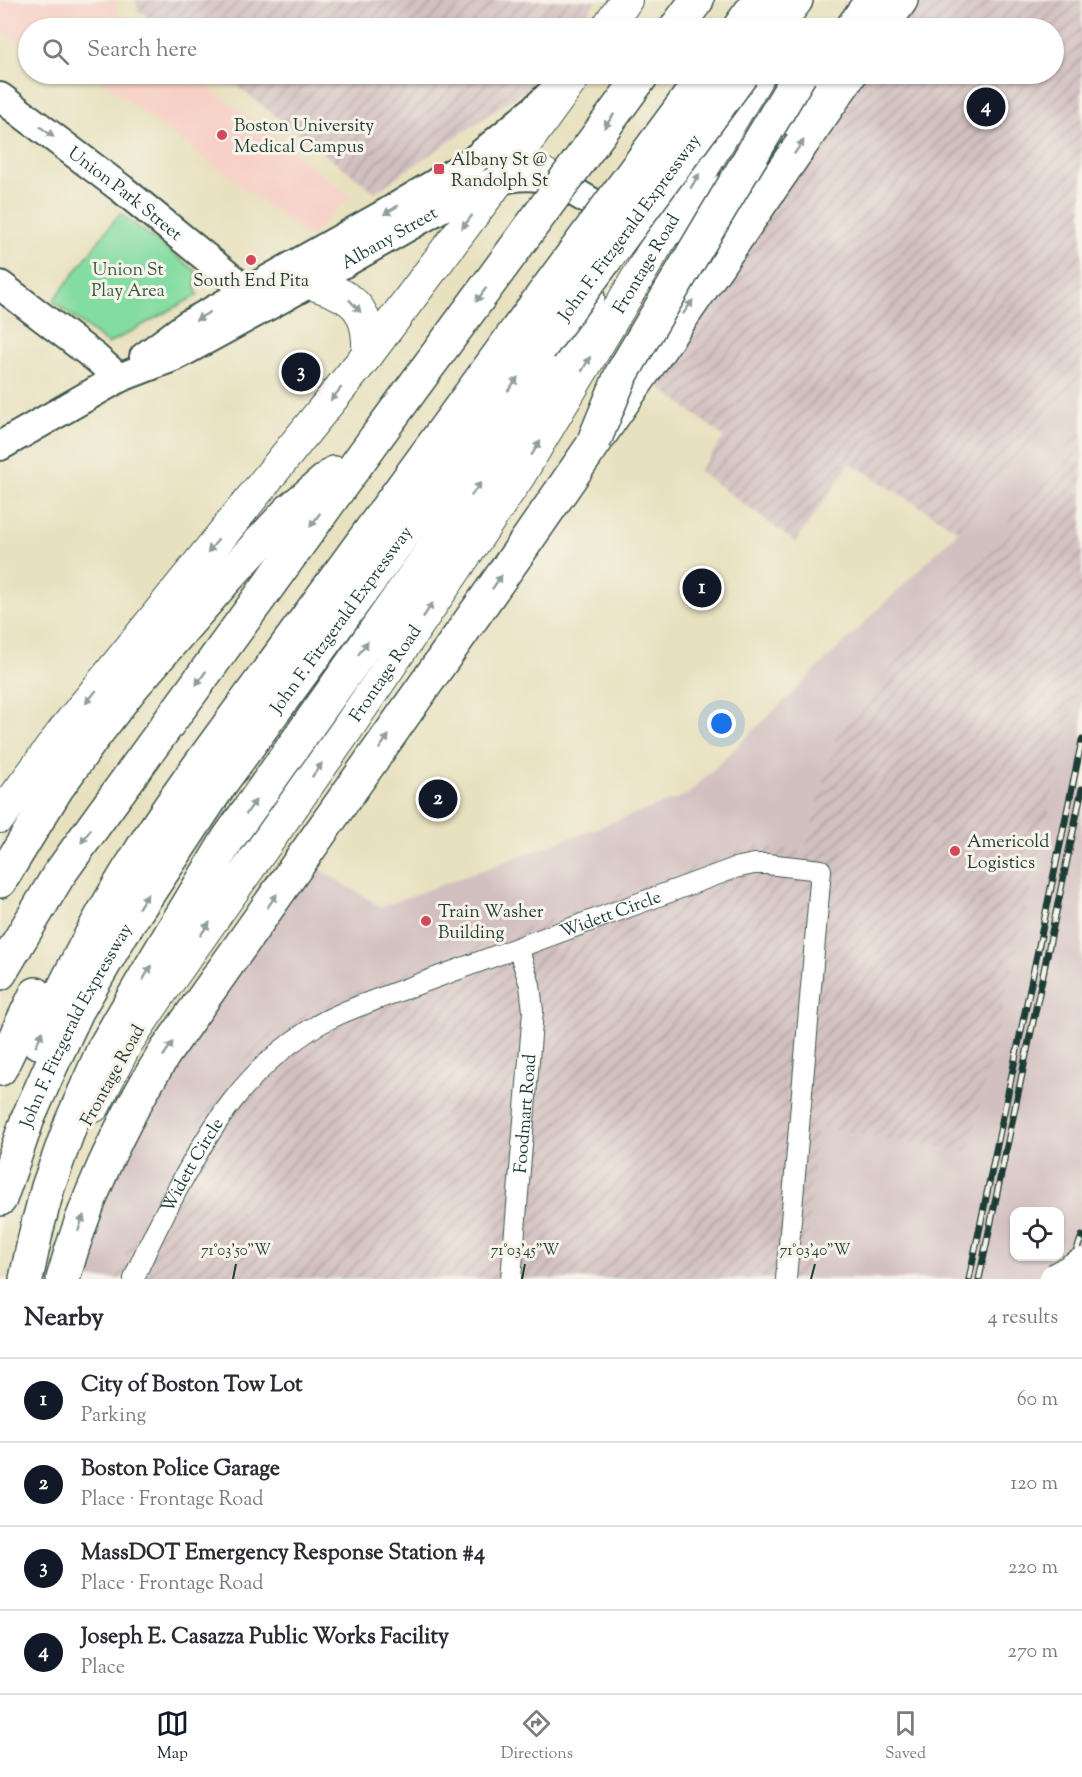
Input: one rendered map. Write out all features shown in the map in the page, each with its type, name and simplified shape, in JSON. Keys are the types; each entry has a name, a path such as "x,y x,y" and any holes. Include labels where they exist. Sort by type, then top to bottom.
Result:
{"highway":[{"path":"684,18 697,0"},
{"path":"724,18 738,0"},
{"path":"746,18 759,0"},
{"path":"782,18 796,0"},
{"path":"843,18 872,0"},
{"path":"888,18 901,0"},
{"path":"0,973 47,893 93,827 636,84"},
{"path":"27,1279 48,1187 71,1123 104,1048 228,839 482,480 530,338 678,84"},
{"path":"0,1175 12,1105 37,1043 85,946 138,855 188,781 530,338 699,84"},
{"name":"John F. Fitzgerald Expressway","path":"0,1199 28,1119 60,1047 122,933 182,841 530,338 611,250 735,84"},
{"path":"594,441 621,375 794,84"},
{"path":"665,231 695,215 737,182 770,144 813,84"},
{"path":"63,1279 96,1184 129,1114 164,1054 523,546 843,84"},
{"path":"0,1069 58,951 101,879 173,773 363,511 530,338"},
{"path":"0,880 74,764 158,657 289,511 375,439"}],"main road":[{"path":"614,18 626,0"},
{"path":"792,18 803,0"},
{"name":"Albany Street","path":"119,378 187,325 383,215 474,160 536,108 560,84"},
{"path":"0,817 65,729 368,354 569,84"},
{"name":"Frontage Road","path":"27,1279 50,1207 71,1154 126,1044 281,819 345,732 488,522 550,426 753,84"},
{"name":"Union Park Street","path":"0,97 122,189 247,291"},
{"path":"507,169 557,182 629,224 654,232 665,231"},
{"name":"Albany Street","path":"0,446 119,378 176,356 310,283 507,169"},
{"path":"310,283 342,295 356,305 362,313 368,331 368,354"},
{"path":"0,285 90,353 119,378"},
{"path":"1056,1279 1082,1264"}],"street":[{"name":"Widett Circle","path":"134,1279 160,1221 211,1130 242,1088 267,1062 294,1040 324,1022 375,1000 744,865 767,864 821,870 786,1279"},
{"name":"Foodmart Road","path":"511,1279 533,1011 530,986 518,948"}],"shaded area":[{"path":"0,0 117,0 118,18 18,18 18,42 0,28"},
{"path":"135,0 597,0 583,18 149,18 138,10"},
{"path":"912,0 1082,0 1082,380 959,531 850,463 795,542 699,471 724,437 648,378 854,84 1064,84 1064,18 899,18"},
{"name":"Boston University Medical Campus","path":"105,84 204,84 350,196 310,238"},
{"path":"234,84 533,84 532,85 375,192"},
{"path":"1082,380 1082,427 972,568 836,735 804,852 755,844 329,1000 266,1035 213,1097 167,1171 125,1254 116,1279 76,1279 116,1162 176,1056 313,865 381,907 687,795 959,531"},
{"path":"1082,427 1082,670 969,1153 817,1127 804,1279 116,1279 125,1254 167,1171 213,1097 266,1035 329,1000 755,844 804,852 836,735 972,568"},
{"path":"1082,670 1082,1243 1069,1250 1059,1279 804,1279 817,1127 969,1153"}],"green space":[{"name":"Union St Play Area","path":"120,213 197,272 195,284 198,295 108,344 53,301"}],"railway":[{"path":"969,1279 1082,740"},
{"path":"979,1279 1082,789"},
{"path":"1066,1279 1082,1236"},
{"path":"1078,1279 1082,1268"}],"place":[{"name":"Joseph E. Casazza Public Works Facility","path":"986,107"},
{"name":"Boston University Medical Campus","path":"222,135"},
{"name":"Albany St @ Randolph St","path":"439,169"},
{"name":"South End Pita","path":"251,260"},
{"name":"MassDOT Emergency Response Station #4","path":"301,372"},
{"name":"City of Boston Tow Lot","path":"702,588"},
{"name":"Boston Police Garage","path":"438,799"},
{"name":"Americold Logistics","path":"955,851"},
{"name":"Train Washer Building","path":"426,921"}]}
